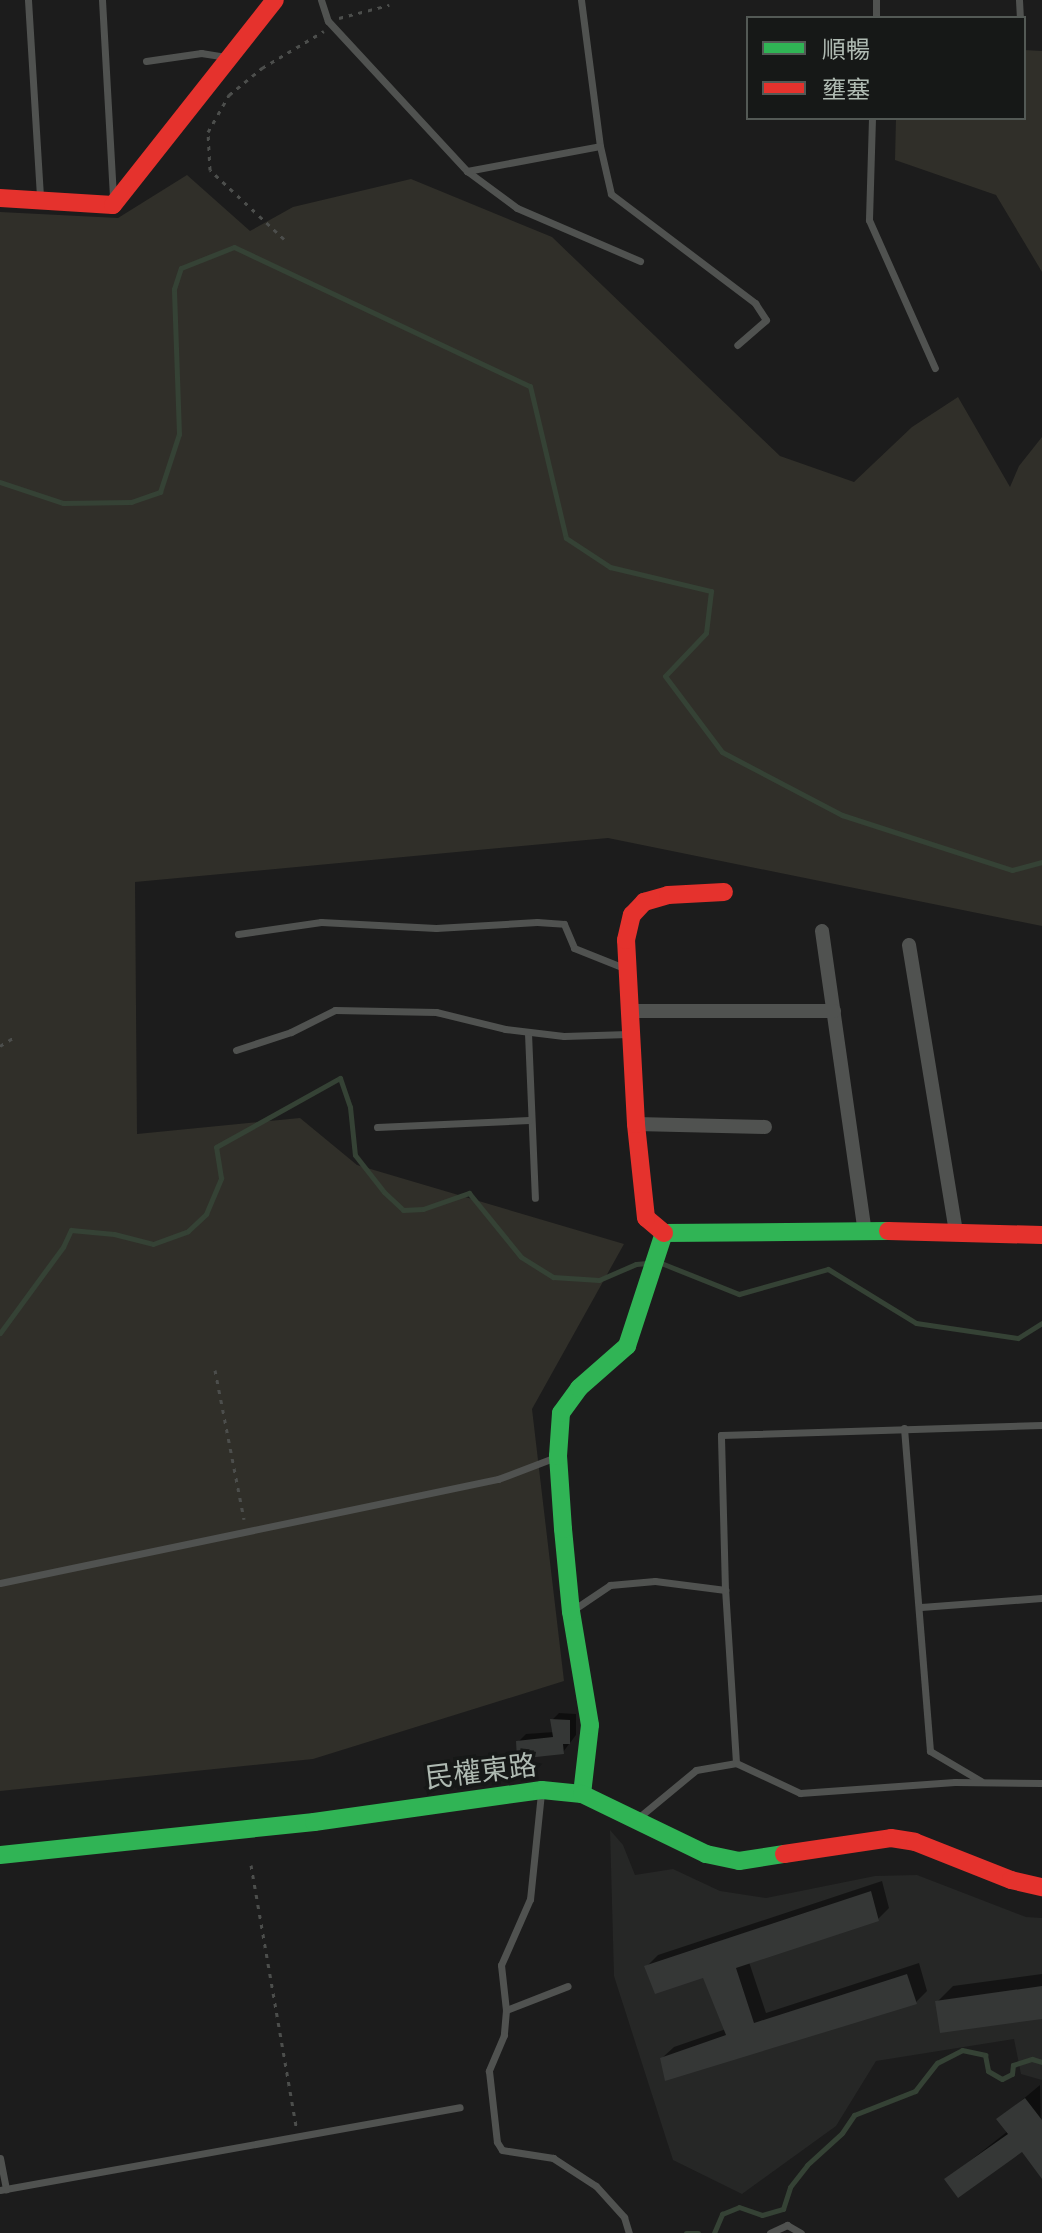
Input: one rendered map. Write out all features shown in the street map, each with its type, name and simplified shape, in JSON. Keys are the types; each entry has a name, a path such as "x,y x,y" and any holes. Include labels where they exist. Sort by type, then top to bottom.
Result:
{"street":[{"path":"0,198 40,198 113,205 275,0"},
{"path":"724,892 668,895 644,902 632,915 626,940 636,1124 646,1218 664,1233 956,1231 1042,1235"},
{"path":"822,931 865,1232"},
{"path":"909,945 956,1231"},
{"path":"628,1011 834,1011"},
{"path":"636,1124 765,1127"},
{"path":"582,1794 590,1725 571,1612 558,1456 561,1413 579,1388 627,1346 664,1233"},
{"name":"民權東路","path":"0,1855 314,1822 542,1790 582,1794 638,1818 706,1854 739,1861 891,1838 915,1842 1011,1880 1042,1887"}],"lane":[{"path":"28,0 40,198"},
{"path":"102,0 113,205"},
{"path":"321,0 330,23 467,171 517,208 640,261"},
{"path":"581,0 600,146 611,194 755,303 766,320 737,345"},
{"path":"146,61 201,53 232,58"},
{"path":"872,120 869,220 935,368"},
{"path":"467,171 600,146"},
{"path":"238,934 321,922 436,928 564,924 574,948 626,969"},
{"path":"236,1050 291,1032 335,1010 436,1012 528,1033 564,1036 630,1034"},
{"path":"528,1033 529,1120 535,1198"},
{"path":"377,1127 529,1120"},
{"path":"736,1763 725,1590 721,1435 1042,1425"},
{"path":"904,1428 921,1607 930,1751 983,1782"},
{"path":"0,1583 498,1479 558,1456"},
{"path":"571,1612 610,1585 655,1581 725,1590"},
{"path":"921,1607 1042,1598"},
{"path":"638,1818 696,1770 736,1763 800,1793 983,1782 1042,1783"},
{"path":"542,1790 530,1899 501,1965 506,2010 504,2035 489,2071 497,2142 502,2150 553,2158 596,2186 624,2217 629,2233"},
{"path":"506,2010 568,1986"},
{"path":"0,2158 3,2190 460,2107"},
{"path":"770,2233 787,2225 801,2233"}],"path":[{"path":"284,239 210,170 208,132 229,95 262,68 330,23 389,5"},
{"path":"0,1046 16,1036"},
{"path":"215,1370 246,1531"},
{"path":"251,1865 298,2136"}],"shaded area":[{"path":"1026,50 1042,51 1042,272 996,195 895,160 896,120 1026,120"},
{"path":"187,175 250,231 293,207 411,179 552,237 780,456 854,482 912,427 958,397 1010,487 1019,466 1042,437 1042,926 608,838 135,882 137,1134 300,1118 357,1165 624,1244 532,1409 564,1681 313,1759 0,1791 0,212 118,218"},
{"path":"610,1830 623,1845 635,1875 673,1869 720,1891 766,1898 875,1876 917,1875 1026,1917 1042,1918 1042,2080 1021,2074 1014,2039 876,2061 836,2126 742,2194 673,2160 614,1976"}],"building":[{"path":"550,1719 570,1720 570,1744 563,1744 564,1754 517,1759 516,1741 553,1737"},
{"path":"871,1891 879,1921 736,1968 754,2023 907,1974 917,2004 665,2081 660,2058 726,2035 703,1978 655,1994 644,1966"},
{"path":"1042,1986 1042,2019 940,2033 935,2001"},
{"path":"1025,2098 1042,2120 1042,2179 1022,2152 958,2198 944,2179 1008,2134 996,2119"}],"waterway":[{"path":"0,482 63,503 131,502 160,492 179,434 174,289 181,268 234,247 530,386 566,538 610,567 711,591 706,633 665,676 722,752 842,815 1012,870 1042,862"},
{"path":"0,1333 63,1247 71,1230 114,1234 153,1244 188,1231 206,1214 221,1178 216,1147 340,1078 350,1107 355,1155 384,1192 403,1210 423,1209 469,1193 521,1257 553,1277 599,1280 636,1264 647,1263"},
{"path":"661,1263 739,1294 828,1269 916,1323 1018,1338 1042,1323"},
{"path":"714,2233 722,2214 739,2207 762,2215 783,2209 790,2187 807,2165 842,2133 854,2115 915,2091 937,2063 962,2050 985,2055 988,2071 1002,2079 1012,2074 1013,2065 1032,2059 1042,2062"},
{"path":"686,2233 698,2233"}],"traffic: fast":[{"path":"582,1794 590,1725 571,1612 563,1529 558,1456 561,1413 579,1388 627,1346 664,1233 888,1231"},
{"path":"0,1855 314,1822 542,1790 582,1794 706,1854 739,1861 784,1854"}],"traffic: jam":[{"path":"0,198 113,205 275,0"},
{"path":"664,1233 646,1218 636,1124 626,940 632,915 644,902 668,895 724,892"},
{"path":"888,1231 1042,1235"},
{"path":"784,1854 891,1838 915,1842 1011,1880 1042,1887"}]}
